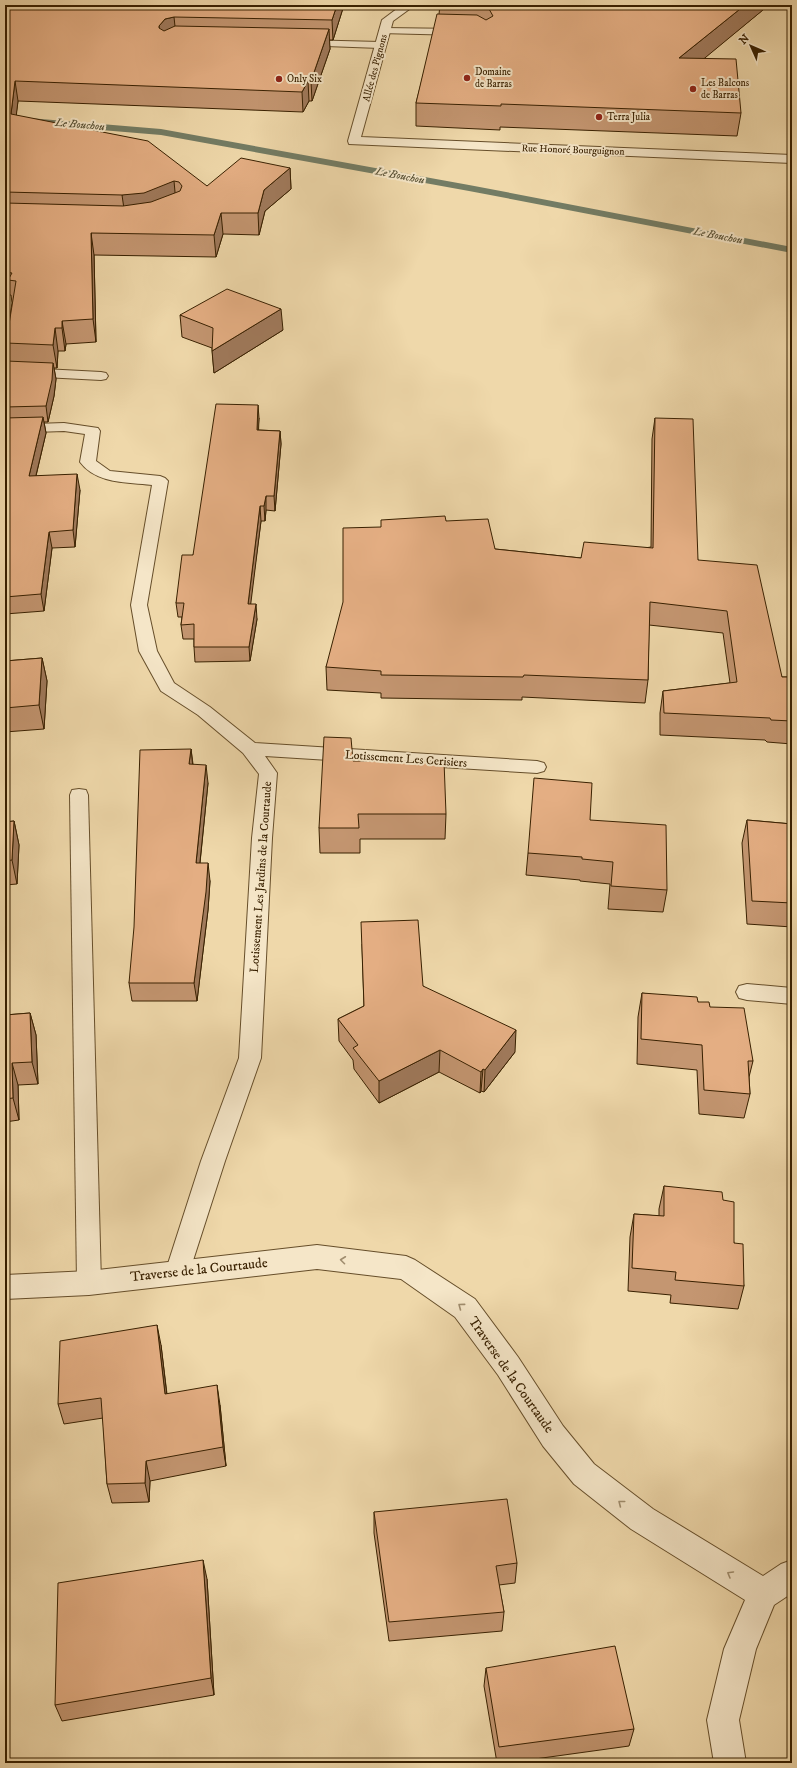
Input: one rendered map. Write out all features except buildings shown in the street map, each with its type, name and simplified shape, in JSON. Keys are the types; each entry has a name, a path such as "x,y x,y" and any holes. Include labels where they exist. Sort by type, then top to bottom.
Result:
{"street":[{"name":"Allée des Pignons","path":"354,141 362,117 380,45 388,20 409,5"},
{"name":"Rue Honoré Bourguignon","path":"354,141 792,159"},
{"name":"Traverse de la Courtaude","path":"5,1287 89,1283 317,1257 406,1268 465,1308 508,1366 553,1436 584,1474 642,1519 763,1594"},
{"path":"730,1763 724,1720 740,1649 763,1594 792,1575"}],"lane":[{"path":"384,31 470,33"},
{"path":"288,43 380,45"},
{"path":"5,371 101,376"},
{"name":"Lotissement Les Jardins de la Courtaude","path":"5,429 64,427 93,431 88,462 106,475 160,481 139,605 148,651 167,687 204,710 250,749 268,773 262,838 250,1058 213,1161 177,1273"},
{"name":"Lotissement Les Cerisiers","path":"250,749 538,767"},
{"path":"79,795 89,1283"},
{"path":"747,992 792,996"}],"waterway":[{"name":"Le Bouchou","path":"5,119 161,132 469,188 792,250"}],"place":[{"name":"Domaine de Barras","path":"467,78"},
{"name":"Only Six","path":"279,79"},
{"name":"Les Balcons de Barras","path":"693,89"},
{"name":"Terra Julia","path":"599,117"}]}
